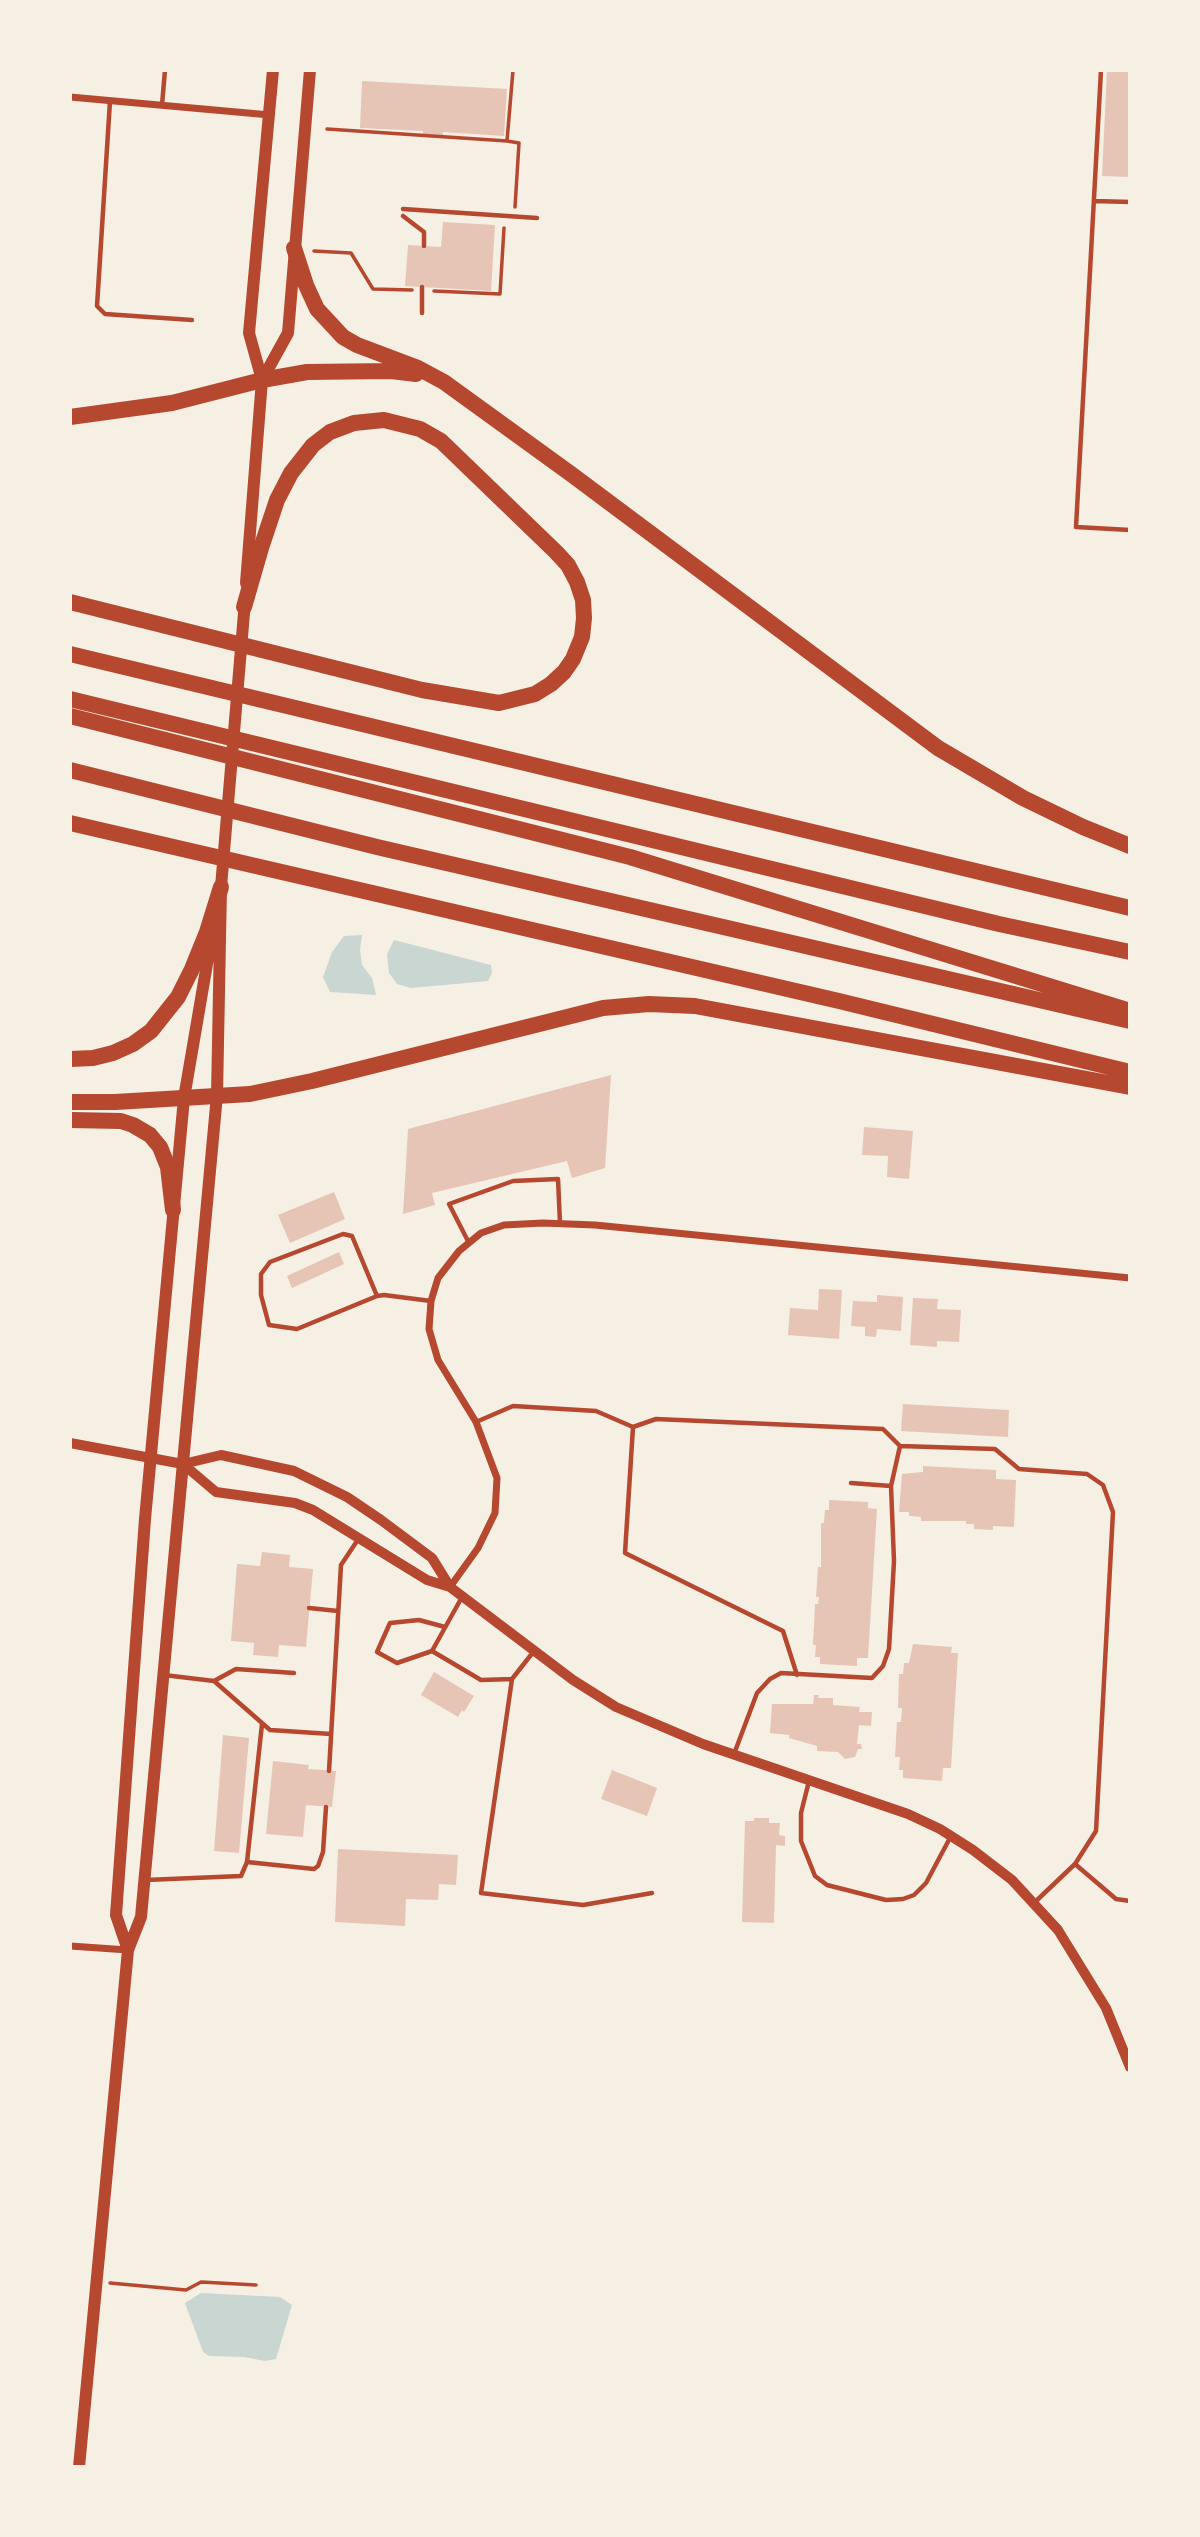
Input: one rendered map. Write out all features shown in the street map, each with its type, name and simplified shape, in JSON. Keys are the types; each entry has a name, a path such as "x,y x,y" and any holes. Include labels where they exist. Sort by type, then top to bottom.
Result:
{"highway":[{"path":"294,247 317,309 343,337 418,368 444,382 938,748 1023,798 1130,846"},
{"path":"70,417 172,403 262,380 307,372 391,371 413,373 444,382"},
{"path":"70,601 422,690 499,702 518,700 535,694 564,672 582,637 584,618 583,600 577,582 568,565 556,552 441,441 419,429 384,420 354,423 330,432 313,445 290,473 277,500 244,607"},
{"path":"70,654 1130,908"},
{"path":"70,699 999,924 1130,951"},
{"path":"70,716 630,857 1130,1011"},
{"path":"70,770 377,847 1130,1021"},
{"path":"70,823 839,1001 1130,1072"},
{"path":"70,1059 93,1058 113,1053 133,1044 151,1031 178,997 192,969 221,887"},
{"path":"70,1102 250,1094 603,1008 649,1004 705,1007 1130,1087"},
{"path":"70,1120 121,1121 150,1135 160,1147 168,1167 173,1210"}],"main road":[{"path":"79,2467 128,1950 141,1917 145,1880 216,1095 221,887 262,380 249,332 274,70"},
{"path":"262,380 288,333 310,70"},
{"path":"128,1950 116,1915 151,1458 184,1098 221,887"}],"street":[{"path":"70,97 270,115"},
{"path":"450,1587 478,1548 495,1513 497,1478 476,1422 438,1360 429,1329 430,1301 438,1278 459,1251 481,1233 505,1225 560,1223 1130,1278"},
{"path":"70,1443 183,1464 220,1455 294,1471 347,1497 432,1558 450,1587"},
{"path":"183,1464 216,1492 295,1503 313,1510 426,1580 450,1587 573,1680 616,1707 733,1754 908,1814 973,1850 1012,1880 1058,1930 1106,2008 1130,2067"},
{"path":"70,1946 128,1950"}],"lane":[{"path":"162,105 166,70"},
{"path":"1101,70 1076,527 1130,530"},
{"path":"110,101 97,306 104,314 192,320"},
{"path":"1094,201 1130,202"},
{"path":"403,209 537,218"},
{"path":"403,216 424,232 424,246"},
{"path":"422,289 422,313"},
{"path":"469,1243 449,1204 513,1181 558,1179 560,1223"},
{"path":"377,1296 352,1236 343,1234 270,1262 261,1274 261,1295 269,1325 297,1329 377,1296 430,1301"},
{"path":"476,1422 513,1406 596,1411 633,1427 656,1419 883,1430 900,1446 995,1449 1019,1469 1087,1474 1103,1485 1113,1512 1096,1831 1075,1864 1034,1903"},
{"path":"633,1427 625,1553 783,1631 797,1675"},
{"path":"733,1754 757,1693 770,1679 781,1673 872,1678 883,1666 889,1649 894,1561 891,1486 900,1446"},
{"path":"851,1483 891,1486"},
{"path":"328,1771 341,1564 359,1537"},
{"path":"445,1628 419,1620 390,1623 377,1653 397,1663 432,1651 445,1628 462,1596"},
{"path":"309,1608 338,1611"},
{"path":"432,1651 481,1680 512,1679"},
{"path":"534,1651 512,1679 481,1893 583,1905 652,1893"},
{"path":"214,1681 236,1669 294,1674"},
{"path":"163,1675 214,1681 270,1730 331,1734"},
{"path":"145,1880 241,1876 247,1862 262,1723"},
{"path":"809,1780 801,1813 801,1841 815,1876 827,1885 886,1899 903,1899 914,1895 926,1883 951,1836"},
{"path":"247,1862 314,1868 321,1861 323,1852 326,1807"},
{"path":"1075,1864 1116,1899 1130,1901"}],"path":[{"path":"507,141 513,70"},
{"path":"294,247 319,252 351,253 373,289 500,294 504,223 514,224 519,144 327,129"},
{"path":"96,2282 186,2290 201,2282 256,2285"}],"shaded area":[{"path":"362,935 362,965 372,978 376,995 330,992 323,977 332,952 344,936"},
{"path":"394,940 491,965 492,973 488,981 411,988 397,984 389,973 387,954"},
{"path":"201,2293 280,2297 292,2305 276,2359 265,2361 244,2357 209,2356 203,2352 185,2303"}],"building":[{"path":"1107,70 1130,70 1130,177 1102,176"},
{"path":"362,81 507,89 504,136 443,132 443,138 423,137 423,131 360,128"},
{"path":"443,222 495,225 491,291 405,286 408,245 441,247"},
{"path":"611,1075 605,1168 572,1178 567,1161 432,1193 435,1205 403,1214 408,1129"},
{"path":"864,1127 913,1131 909,1179 887,1177 888,1156 862,1155"},
{"path":"334,1192 345,1219 290,1243 278,1215"},
{"path":"339,1252 344,1264 292,1288 287,1276"},
{"path":"819,1289 842,1290 839,1339 788,1335 790,1308 818,1310"},
{"path":"877,1295 903,1297 901,1331 877,1329 876,1337 865,1336 865,1327 851,1326 853,1301 877,1302"},
{"path":"913,1298 938,1299 937,1309 961,1310 959,1342 937,1341 937,1347 910,1345"},
{"path":"903,1404 1009,1410 1008,1437 901,1431"},
{"path":"923,1466 996,1470 996,1479 1016,1480 1014,1527 974,1529 974,1524 966,1524 966,1521 921,1521 921,1517 909,1516 909,1512 899,1512 902,1474 923,1472"},
{"path":"829,1500 868,1502 868,1508 877,1509 868,1658 857,1658 857,1666 820,1664 820,1657 815,1657 816,1645 813,1645 815,1604 818,1604 819,1597 816,1597 818,1567 821,1567 821,1523 824,1523 825,1510 829,1510"},
{"path":"262,1552 290,1555 289,1567 313,1569 306,1647 279,1645 278,1657 253,1655 254,1643 231,1641 237,1564 260,1566"},
{"path":"913,1644 952,1647 951,1653 958,1653 951,1768 943,1768 942,1781 903,1778 903,1770 899,1770 900,1757 895,1757 897,1722 901,1722 902,1708 898,1708 899,1674 903,1674 904,1663 909,1663"},
{"path":"434,1672 474,1696 458,1717 421,1695"},
{"path":"814,1695 819,1695 818,1698 833,1698 833,1705 860,1707 859,1712 872,1712 871,1726 859,1725 857,1744 861,1744 862,1749 858,1749 855,1757 845,1759 838,1752 817,1751 817,1746 789,1738 789,1735 770,1733 772,1704 813,1704"},
{"path":"223,1735 249,1738 239,1853 214,1851"},
{"path":"273,1761 309,1765 308,1769 336,1771 332,1807 306,1805 303,1837 266,1834"},
{"path":"612,1770 657,1788 647,1816 601,1799"},
{"path":"754,1818 769,1818 769,1823 780,1823 779,1835 785,1836 785,1846 776,1845 774,1923 742,1922 745,1821 754,1821"},
{"path":"338,1849 458,1855 456,1885 439,1884 438,1900 406,1899 405,1926 335,1922"}]}
